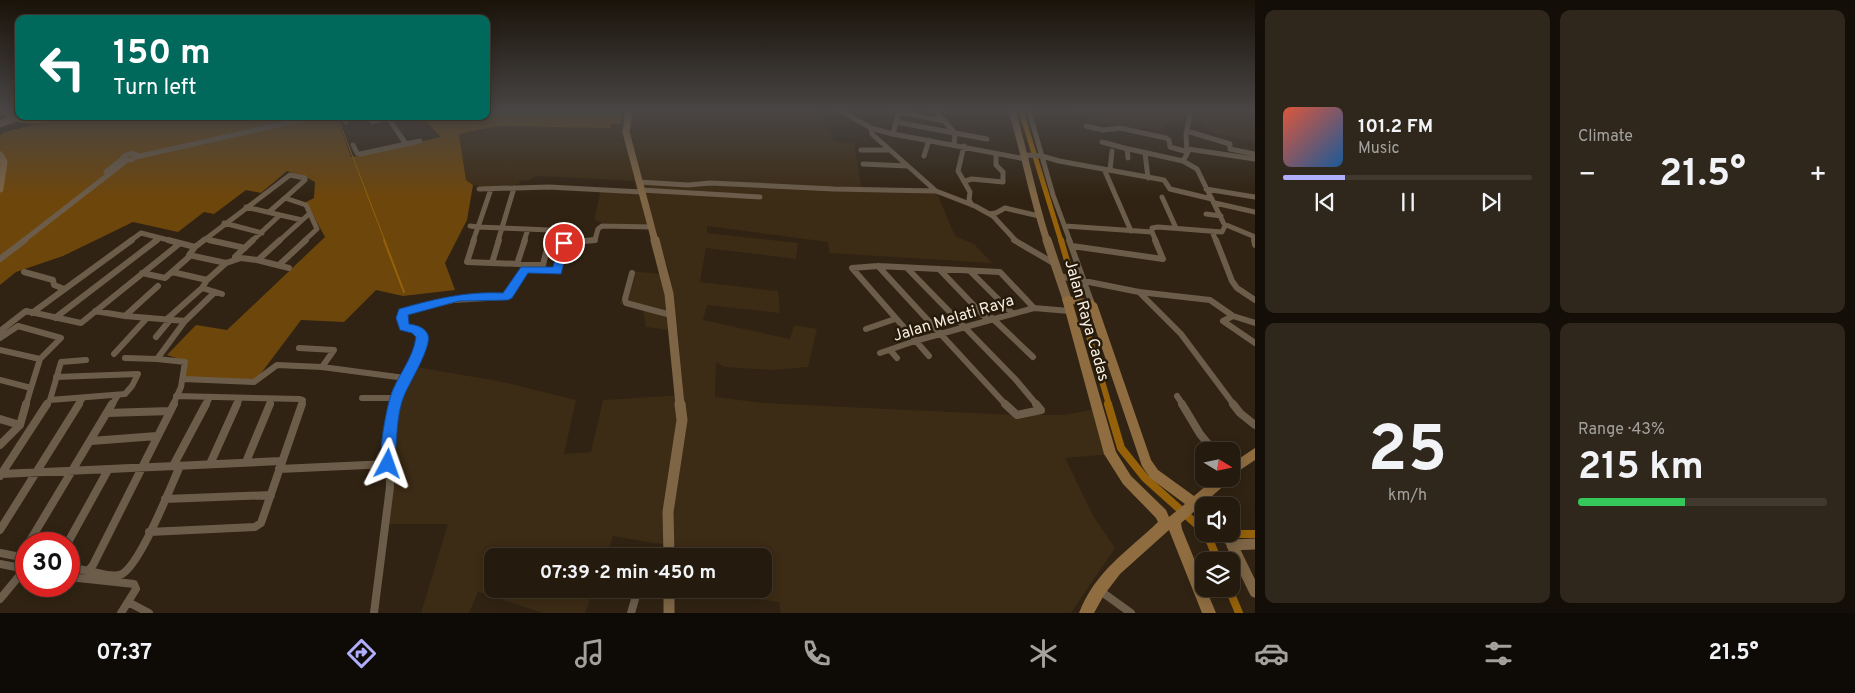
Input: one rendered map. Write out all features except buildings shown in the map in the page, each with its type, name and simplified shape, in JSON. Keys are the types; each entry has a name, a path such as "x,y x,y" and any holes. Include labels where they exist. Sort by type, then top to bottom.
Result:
{"main road":[{"path":"1070,304 1090,304"},
{"name":"Jalan Raya Cadas","path":"1070,304 1110,454 1127,480 1161,514 1170,520"},
{"name":"Jalan Raya Cadas","path":"1090,304 1146,462 1154,474 1195,506"},
{"path":"1240,463 1255,453"},
{"path":"1086,613 1099,590 1121,562 1170,520 1195,509"},
{"path":"1170,520 1209,613"}],"street":[{"path":"0,254 124,161 136,155 203,140"},
{"path":"136,155 208,140"},
{"path":"403,140 406,144"},
{"path":"628,140 668,294 682,420 668,512 669,548"},
{"path":"878,140 936,192"},
{"path":"924,156 929,140 996,154 1026,157 1041,156 1165,181 1170,189 1255,212"},
{"path":"954,140 954,144"},
{"name":"Jalan Raya Cadas","path":"1021,140 1039,216 1056,264 1063,276 1070,304"},
{"path":"1037,140 1053,195 1072,246 1090,304"},
{"path":"1168,140 1170,146 1188,150 1255,159"},
{"path":"1184,159 1188,150 1187,140"},
{"path":"1208,140 1210,152"},
{"path":"1216,140 1230,144 1230,149 1255,154"},
{"path":"352,145 357,153 360,154 420,141"},
{"path":"1072,246 1163,259 1152,232 1153,227 1224,231 1225,226 1221,216 1206,189 1198,169 1184,159 1150,151 1147,153 1102,142"},
{"path":"964,146 958,171 959,176 964,180 970,192 969,200 972,205"},
{"path":"1128,149 1128,158"},
{"path":"861,150 890,150"},
{"path":"1112,151 1107,170 1131,231"},
{"path":"1147,153 1148,178"},
{"path":"964,180 1003,182 1002,172 996,165 996,154"},
{"path":"0,155 4,162 0,189"},
{"path":"863,164 908,166"},
{"path":"142,273 165,278 190,256 188,255 195,247 287,176 305,178 269,212"},
{"path":"479,189 640,188 710,183 936,192 972,205 989,214 1014,240 1056,264"},
{"path":"296,201 297,187"},
{"path":"492,263 514,188"},
{"path":"640,188 760,197"},
{"path":"470,226 478,227 528,229 550,231 542,266 467,262 478,227 491,189"},
{"path":"1206,189 1255,197"},
{"path":"1162,197 1176,228"},
{"path":"279,266 316,230 306,205 284,198"},
{"path":"246,207 302,220"},
{"path":"989,214 996,213 1005,208 1039,216"},
{"path":"258,260 309,214"},
{"path":"1206,214 1221,216"},
{"path":"0,259 53,215"},
{"path":"156,337 169,320 202,288 207,280 280,215"},
{"path":"224,223 262,233"},
{"path":"549,242 564,243 595,240 598,229 602,226 652,227"},
{"path":"1064,226 1152,232"},
{"path":"1225,226 1255,237 1255,245"},
{"path":"517,264 528,229"},
{"path":"1212,230 1232,281 1237,288 1255,300"},
{"path":"32,312 138,234 195,247"},
{"path":"55,318 159,238"},
{"path":"205,239 245,248"},
{"path":"374,613 390,487 389,445 396,398 421,347 422,336 416,329 404,327 401,318 403,312 459,298 480,296 504,297 508,295 525,270 557,271 564,243"},
{"path":"0,331 26,311 79,323 179,244"},
{"path":"190,256 226,263"},
{"path":"235,257 258,260 289,268"},
{"path":"878,266 1011,411 1017,414 1041,408 965,326 907,268"},
{"path":"929,356 852,268 878,266 1001,273 1034,308"},
{"path":"939,269 1033,357"},
{"path":"970,271 1012,313"},
{"path":"24,272 54,280 54,285 64,289"},
{"path":"172,272 207,280"},
{"path":"632,273 625,299 626,303 671,315"},
{"path":"1063,276 1139,292 1210,300 1233,316 1255,323"},
{"path":"125,316 158,286"},
{"path":"157,359 185,321 218,293 202,288"},
{"path":"1139,292 1181,334 1240,412 1255,425"},
{"name":"Jalan Melati Raya","path":"880,353 990,318 1034,308 1070,304"},
{"path":"95,311 125,316 185,321"},
{"path":"1233,316 1222,321 1255,344"},
{"path":"114,354 147,318"},
{"path":"866,329 895,318"},
{"path":"0,338 18,326 61,337 40,359 20,425 0,445"},
{"path":"299,348 334,350 322,366"},
{"path":"0,350 40,359"},
{"path":"890,350 897,358"},
{"path":"88,571 103,546 170,411 183,379 185,362 125,358"},
{"path":"1,475 50,400 56,377 63,361 86,360"},
{"path":"183,379 254,382 277,366 322,366 405,378"},
{"path":"50,400 125,394 137,373 56,377"},
{"path":"0,380 32,388"},
{"path":"35,532 118,395"},
{"path":"149,532 255,527 262,521 303,400 176,396"},
{"path":"1177,396 1207,442"},
{"path":"80,569 122,574 127,572 165,499 177,466 210,397"},
{"path":"0,530 83,398"},
{"path":"210,464 240,398"},
{"path":"246,462 272,398"},
{"path":"362,398 396,398"},
{"path":"107,413 170,411"},
{"path":"0,419 20,425"},
{"path":"91,440 156,436"},
{"path":"1,475 246,462 280,465 389,464"},
{"path":"74,532 108,470"},
{"path":"165,499 271,495"},
{"path":"1240,541 1255,544"},
{"path":"1228,542 1255,592"},
{"path":"0,553 15,556"},
{"path":"0,564 15,567"},
{"path":"80,577 134,584 136,589 121,613"},
{"path":"0,599 15,581"},
{"path":"1099,590 1131,613"},
{"path":"631,613 635,598"},
{"path":"669,598 670,613"},
{"path":"128,602 149,613"}],"shaded area":[{"path":"0,140 345,140 351,157 429,140 460,140 466,180 473,185 467,220 445,263 455,290 403,296 376,290 344,322 301,320 256,380 182,377 188,362 167,355 196,325 227,330 325,237 306,202 314,198 315,182 306,177 287,171 261,193 246,190 214,214 204,212 178,232 133,222 63,256 16,272 0,285"},
{"path":"460,140 833,140 854,143 862,190 937,193 955,236 974,244 992,263 829,253 828,242 707,226 707,233 798,243 796,259 706,248 700,282 778,291 780,313 707,305 703,320 790,339 794,325 817,329 808,367 771,370 724,367 716,362 715,397 763,403 1014,415 1064,415 1101,408 1114,454 1065,458 1094,517 1115,548 1071,613 781,613 779,602 750,598 772,598 772,548 679,548 613,536 609,548 484,548 484,594 478,592 469,613 421,613 448,524 388,524 395,475 390,446 402,392 417,367 503,382 576,400 564,454 591,452 603,400 683,395 678,331 646,327 643,307 620,304 631,271 670,275 655,226 602,223 594,220 601,190 636,191 634,181 536,176 530,180 520,181 519,184 491,188 473,185 466,180"},
{"path":"497,598 591,598 585,613 543,613"}],"waterway":[{"path":"346,140 385,241"},
{"path":"1030,140 1061,241"},
{"path":"384,240 404,292"},
{"path":"1061,240 1109,405"},
{"path":"1108,404 1121,448 1145,478 1195,523"},
{"path":"1240,534 1255,534"},
{"path":"1210,542 1214,552"},
{"path":"1232,597 1239,613"}],"route":[{"path":"388,464 396,398 421,347 422,336 416,329 404,327 401,318 403,312 459,298 480,296 504,297 508,295 522,271 526,269 557,271 564,243"}]}
